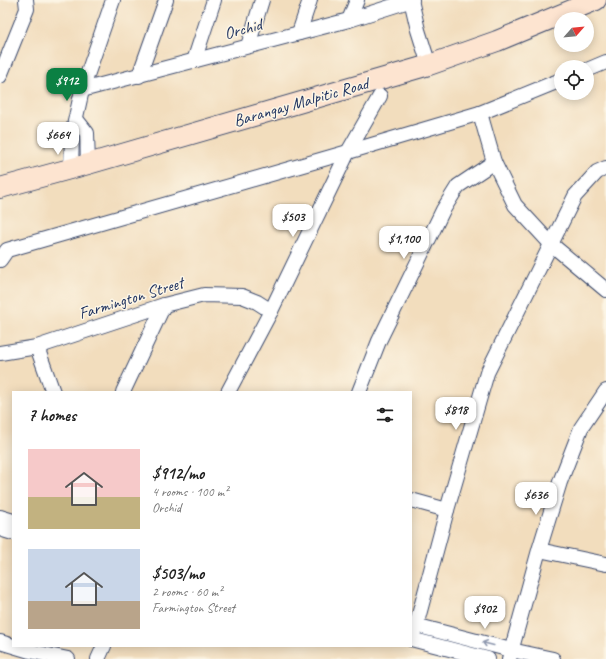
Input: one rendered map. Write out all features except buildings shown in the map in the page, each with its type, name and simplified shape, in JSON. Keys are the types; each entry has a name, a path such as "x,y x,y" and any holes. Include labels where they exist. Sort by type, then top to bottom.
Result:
{"street":[{"path":"2,69 27,9 26,0"},
{"path":"80,166 72,144 76,119 82,90 113,0"},
{"path":"139,76 166,0"},
{"path":"194,61 214,0"},
{"path":"248,46 262,0"},
{"path":"298,33 310,0"},
{"path":"349,20 357,0"},
{"path":"411,0 418,30 429,65"},
{"name":"Orchid","path":"82,90 349,20 411,0"},
{"name":"Barangay Malpitic Road","path":"0,188 429,65 497,41 596,0"},
{"path":"594,67 606,62"},
{"path":"4,255 480,113 554,83"},
{"path":"229,391 271,311 348,152 380,96"},
{"path":"480,113 494,162 515,205 551,244 606,290"},
{"path":"76,119 87,133 88,140 80,166"},
{"path":"72,144 88,140"},
{"path":"359,391 379,341 443,210 458,186 494,162"},
{"path":"412,632 487,374 575,196 597,172 606,168"},
{"name":"Farmington Street","path":"0,353 37,347 164,305 204,295 242,296 257,302 271,311"},
{"path":"123,391 164,305"},
{"path":"37,347 53,391"},
{"path":"510,655 539,550 560,482 581,428 606,390"},
{"path":"412,500 447,510"},
{"path":"0,518 12,521"},
{"path":"0,529 12,533"},
{"path":"539,550 606,564"},
{"path":"412,632 510,655 553,659"},
{"path":"412,632 488,659"},
{"path":"0,642 12,646"},
{"path":"17,647 68,659"},
{"path":"98,659 104,647"}]}
